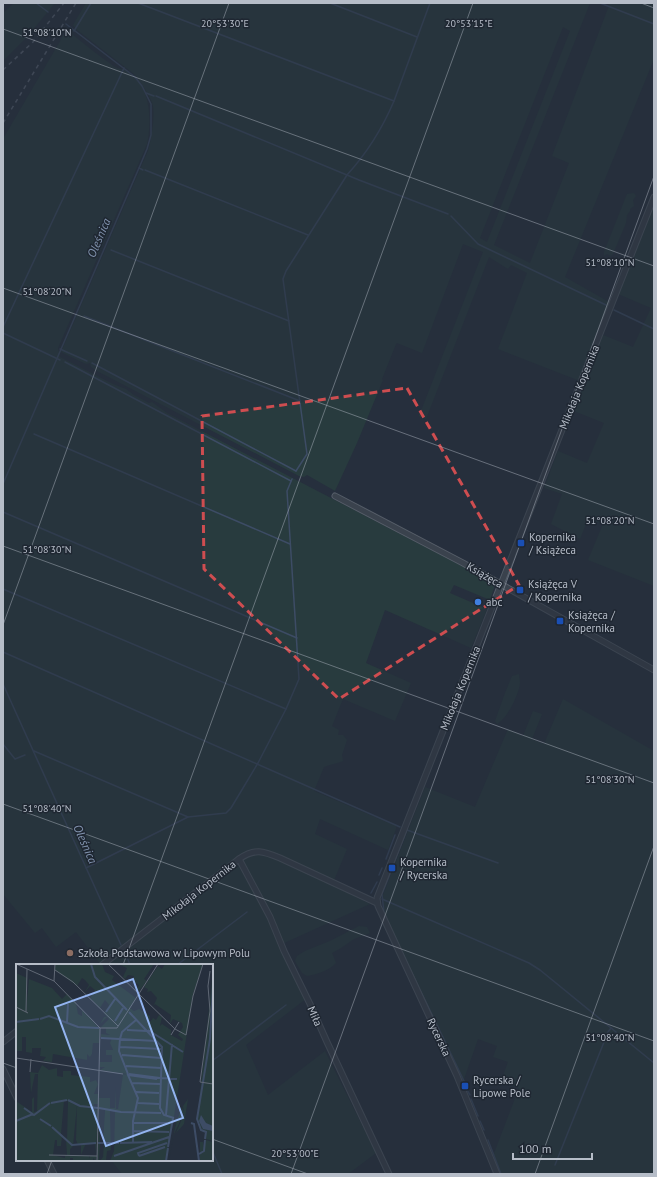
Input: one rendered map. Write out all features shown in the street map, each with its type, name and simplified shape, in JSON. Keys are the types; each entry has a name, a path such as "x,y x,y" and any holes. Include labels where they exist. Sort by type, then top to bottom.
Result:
{"street":[{"name":"Mikołaja Kopernika","path":"103,964 239,859 248,853 256,851 267,852 376,902 654,197"},
{"name":"Książęca","path":"335,496 463,563 654,670"},
{"name":"Miła","path":"239,859 270,917 284,951 389,1174"},
{"name":"Rycerska","path":"376,902 462,1087 497,1174"},
{"path":"3,1042 16,1032"},
{"path":"3,1069 16,1096"},
{"path":"48,1161 54,1174"}],"highlighted area":[{"path":"407,388 519,585 339,699 204,569 202,416"}],"shaded area":[{"path":"14,3 55,3 27,37 3,61 3,13"},
{"path":"86,3 590,3 494,245 530,263 569,163 552,156 610,3 654,3 654,59 565,277 609,302 580,381 498,349 527,273 511,265 508,269 489,257 426,419 419,416 483,252 463,244 422,353 397,343 396,344 357,443 335,491 307,475 304,477 299,476 97,371 91,367 90,363 86,364 61,352 148,151 152,133 153,118 153,105 151,100 134,74 76,29 73,25","holes":["563,27 570,31 487,242 480,238"]},
{"path":"66,31 115,67 127,71 135,77 141,85 148,104 149,135 147,144 58,348 60,357 126,389 149,403 152,402 167,413 493,582 495,585 490,600 454,585 450,593 487,609 471,648 385,610 366,663 411,683 395,721 343,699 332,726 339,730 338,735 343,735 347,740 342,755 343,761 324,767 314,791 396,826 396,829 388,850 320,819 315,834 347,849 332,885 370,904 282,944 307,998 246,1045 268,1095 325,1051 376,1153 348,1174 122,1174 112,1161 213,1161 213,964 100,964 76,932 56,947 42,928 35,933 3,894 3,139"},
{"path":"634,193 636,196 633,200 634,206 630,209 627,215 626,223 613,254 611,256 607,254 604,256 604,252 627,194"},
{"path":"654,206 654,586 588,560 603,524 588,519 580,539 551,524 562,494 544,488 558,451 587,463 604,423 574,411 603,335 633,347 651,308 618,294"},
{"path":"519,674 520,683 515,699 505,717 497,724 495,721 512,676"},
{"path":"563,699 654,751 654,1174 500,1174 493,1156 519,1088 501,1081 508,1062 493,1057 497,1046 478,1039 463,1082 384,914 383,895 425,787 475,807 508,729 523,736 533,711 542,714 532,739 544,744"},
{"path":"359,926 367,927 370,933 354,939 332,953 336,963 333,966 323,972 307,976 302,973 295,961 297,956"}],"waterway":[{"name":"Oleśnica","path":"36,3 48,12"},
{"path":"74,31 91,3"},
{"path":"138,3 394,101"},
{"path":"330,3 417,37"},
{"path":"296,471 307,454 283,279 286,271 347,175 374,140 385,121 394,101 430,3"},
{"path":"600,3 654,24"},
{"name":"Oleśnica","path":"3,484 139,168 151,135 151,104 142,86 135,77 66,24"},
{"path":"3,327 124,68"},
{"name":"Oleśnica","path":"146,93 154,96"},
{"path":"156,96 359,180 448,214"},
{"name":"Oleśnica","path":"139,168 143,170"},
{"path":"145,170 308,235"},
{"path":"451,216 478,244 606,305"},
{"path":"111,250 289,321"},
{"path":"614,310 654,329"},
{"path":"84,316 300,401"},
{"path":"3,333 60,360"},
{"path":"60,349 87,361"},
{"path":"65,362 291,481"},
{"path":"92,363 296,471"},
{"path":"34,434 290,544"},
{"path":"86,868 188,817 226,813 231,808 258,763 286,709 299,679 287,491 292,479"},
{"path":"3,512 297,638"},
{"path":"3,589 286,709"},
{"path":"3,652 400,827"},
{"name":"Oleśnica","path":"3,684 121,945"},
{"path":"3,744 15,759 25,755"},
{"path":"34,751 188,817"},
{"path":"394,863 407,830 498,863"},
{"path":"386,859 395,835"},
{"path":"379,875 382,868"},
{"path":"384,913 382,894 390,874"},
{"path":"371,893 377,882"},
{"path":"382,899 529,963 540,970 654,1063"},
{"path":"178,964 247,912"},
{"path":"397,942 464,1081"},
{"name":"Oleśnica","path":"125,952 130,964"},
{"path":"213,1060 286,1005"},
{"path":"555,1165 608,1032 611,1028"},
{"path":"467,1090 470,1095"},
{"path":"471,1099 478,1116"},
{"path":"480,1121 484,1130"},
{"path":"488,1140 501,1174"},
{"name":"Oleśnica","path":"213,1152 222,1174"}],"railway":[{"path":"3,70 33,42 64,3"},
{"path":"3,123 76,3"}],"place":[{"name":"Kopernika / Książeca","path":"521,543"},
{"name":"Książęca V / Kopernika","path":"520,590"},
{"name":"abc","path":"478,602"},
{"name":"Książęca / Kopernika","path":"560,621"},
{"name":"Kopernika / Rycerska","path":"392,868"},
{"name":"Szkoła Podstawowa w Lipowym Polu","path":"70,953"},
{"name":"Rycerska / Lipowe Pole","path":"465,1086"}]}
